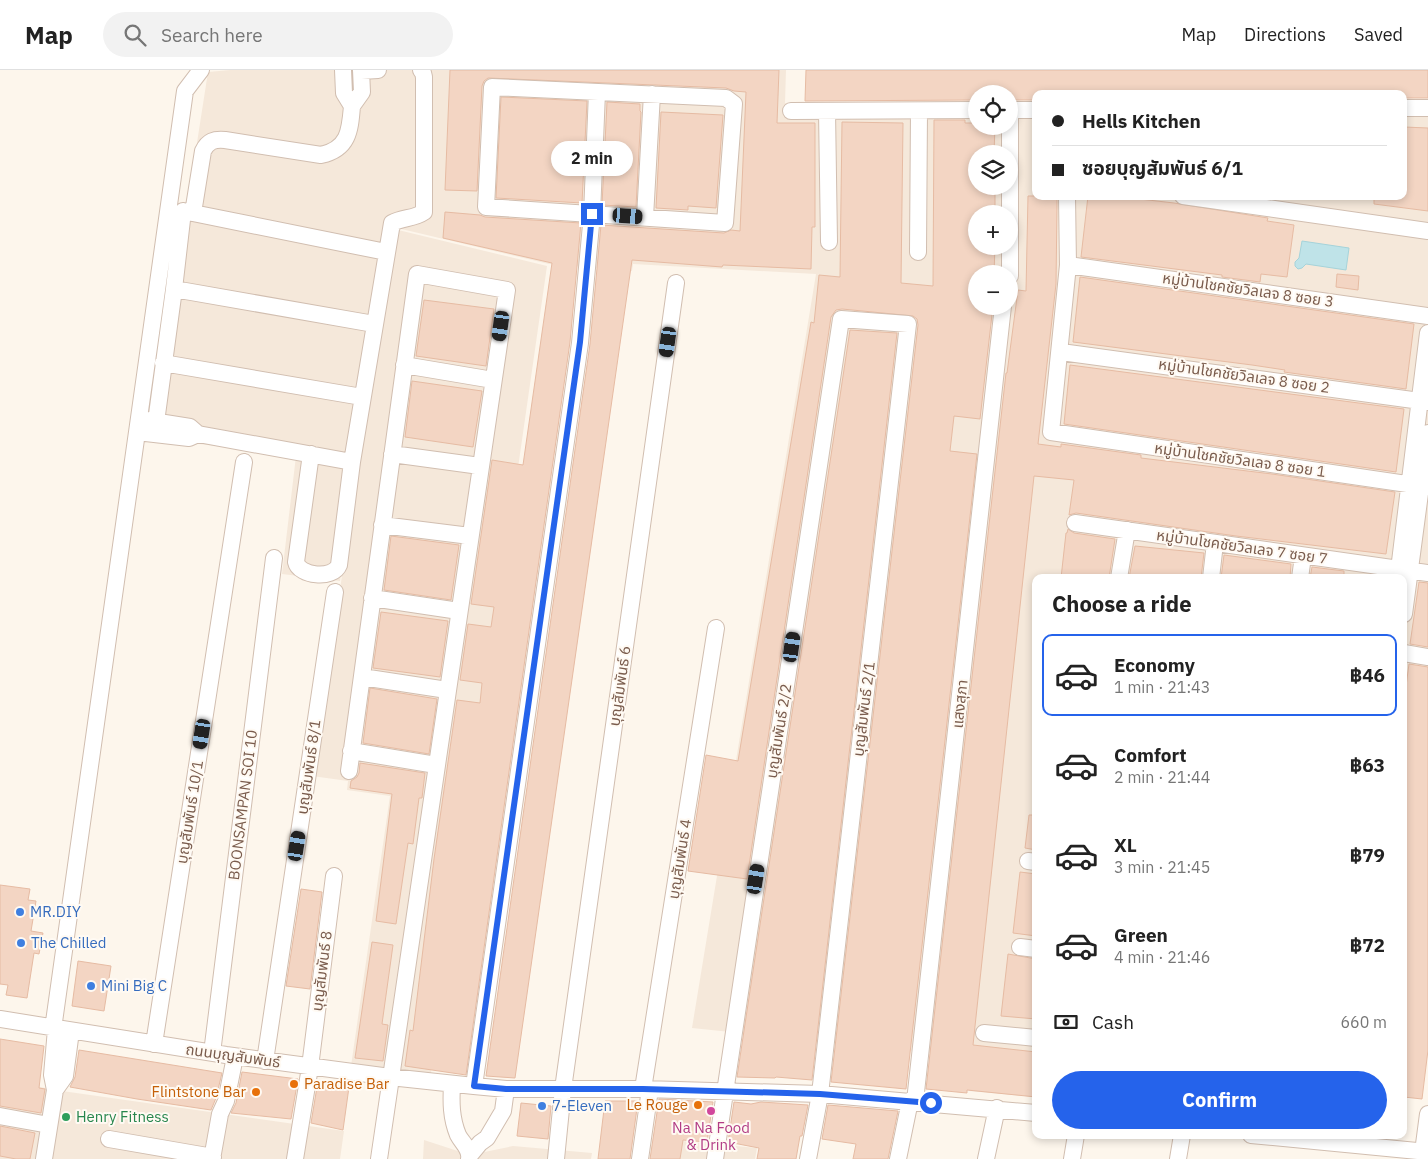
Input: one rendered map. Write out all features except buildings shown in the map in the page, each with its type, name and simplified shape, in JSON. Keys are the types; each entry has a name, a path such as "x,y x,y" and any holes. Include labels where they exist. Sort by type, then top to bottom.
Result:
{"street":[{"path":"44,1159 55,1090 52,1075 60,1030 138,425 184,91 201,70"},
{"path":"342,70 344,93 352,106"},
{"path":"193,213 202,152 206,144 213,140 225,140 321,155 337,149 348,136 352,106 362,92 367,70"},
{"path":"311,454 296,562 297,567 302,571 328,574 337,570 339,565 362,397 392,223 399,219 418,216 424,212 424,77 421,70"},
{"path":"492,87 596,92 726,98 734,104 725,222 486,207 492,87"},
{"path":"474,1086 580,342 592,214 596,92"},
{"path":"645,217 652,94"},
{"path":"1407,108 1428,108"},
{"path":"791,111 968,110"},
{"path":"1018,110 1032,110"},
{"path":"827,111 829,242"},
{"path":"918,252 919,111"},
{"path":"1009,135 1010,265"},
{"path":"1061,352 1068,265 1067,200"},
{"path":"1211,200 1428,231"},
{"path":"156,422 183,211 386,252"},
{"name":"หมู่บ้านโชคชัยวิลเลจ 8 ซอย 3","path":"1068,265 1428,316"},
{"path":"349,771 417,274 507,290 379,1159"},
{"name":"บุญสัมพันธ์ 6","path":"556,1159 563,1090 676,283"},
{"path":"174,289 374,324"},
{"name":"แสงสุภา","path":"898,1159 922,1052 1002,315"},
{"name":"บุญสัมพันธ์ 2/2","path":"724,1091 842,319 908,324"},
{"name":"บุญสัมพันธ์ 2/1","path":"808,1159 820,1094 908,324"},
{"path":"1419,486 1428,333"},
{"name":"หมู่บ้านโชคชัยวิลเลจ 8 ซอย 2","path":"1061,352 1424,401"},
{"name":"หมู่บ้านโชคชัยวิลเลจ 8 ซอย 1","path":"1061,352 1051,432 1419,486"},
{"path":"163,363 362,397"},
{"path":"404,365 493,380"},
{"path":"138,425 156,422 190,426 198,434"},
{"path":"138,425 189,438 198,434 352,462"},
{"path":"1402,573 1428,433"},
{"path":"392,454 480,466"},
{"name":"บุญสัมพันธ์ 10/1","path":"154,1044 244,462"},
{"name":"หมู่บ้านโชคชัยวิลเลจ 7 ซอย 7","path":"1075,522 1304,556 1402,573 1428,574"},
{"path":"382,525 470,536"},
{"path":"1120,574 1127,530"},
{"path":"1211,574 1215,543"},
{"path":"1301,574 1304,556"},
{"name":"BOONSAMPAN SOI 10","path":"212,1158 220,1114 217,1100 224,1055 274,558"},
{"name":"บุญสัมพันธ์ 8/1","path":"265,1061 335,592"},
{"path":"372,598 459,611"},
{"name":"บุญสัมพันธ์ 4","path":"640,1159 647,1089 716,628"},
{"path":"1407,654 1428,657"},
{"path":"362,678 447,690"},
{"path":"352,751 436,764"},
{"name":"บุญสัมพันธ์ 8","path":"295,1159 310,1067 334,876"},
{"name":"ถนนบุญสัมพันธ์","path":"0,1019 265,1061 506,1089 647,1089 820,1094 1032,1112"},
{"path":"984,1033 1032,1038"},
{"path":"452,1084 451,1108 459,1136 464,1142 470,1157"},
{"path":"470,1157 480,1143 487,1138 503,1111 506,1089"},
{"path":"714,1159 724,1091"},
{"path":"986,1159 997,1108"},
{"path":"1290,1139 1421,1154 1428,1114"},
{"path":"0,1116 49,1126"},
{"path":"109,1139 212,1158"},
{"path":"1072,1159 1075,1139"},
{"path":"1178,1159 1181,1139"}],"shaded area":[{"path":"230,70 786,70 785,103 968,103 968,135 1018,135 1018,103 1032,103 1032,200 1407,200 1407,103 1428,103 1428,755 1407,912 1407,574 1032,574 1032,1097 969,1091 972,1057 692,1028 816,274 633,264 632,271 549,264 393,227 340,581 282,574 296,456 151,438 208,72"},
{"path":"394,229 547,266 431,1073 351,1066 390,796 347,790 348,781 312,776"},
{"path":"0,1079 55,1090 344,1131 340,1159 0,1159"},
{"path":"424,1140 470,1155 513,1146 592,1153 591,1159 423,1159"},
{"path":"682,1141 757,1148 755,1159 680,1159"}],"water":[{"path":"1302,241 1349,248 1346,270 1306,264 1298,269 1295,266 1295,262 1299,258"}],"place":[{"name":"MR.DIY","path":"20,912"},
{"name":"The Chilled","path":"21,943"},
{"name":"Mini Big C","path":"91,986"},
{"name":"Paradise Bar","path":"294,1084"},
{"name":"Flintstone Bar","path":"256,1092"},
{"name":"Le Rouge","path":"698,1105"},
{"name":"7-Eleven","path":"542,1106"},
{"name":"Na Na Food & Drink","path":"711,1111"},
{"name":"Henry Fitness","path":"66,1117"}],"route":[{"path":"592,214 580,342 474,1086 506,1089 643,1089 820,1094 931,1103"}]}
